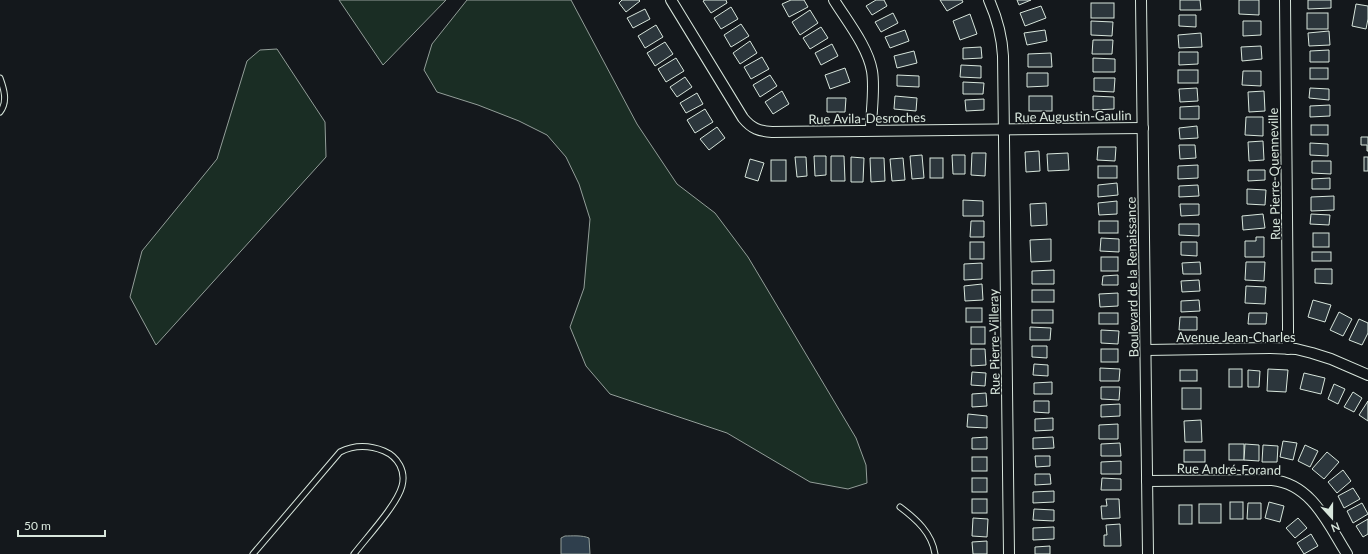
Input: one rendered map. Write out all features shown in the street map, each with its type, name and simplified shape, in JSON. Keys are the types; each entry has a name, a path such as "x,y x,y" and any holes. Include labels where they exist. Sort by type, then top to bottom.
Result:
{"street":[{"name":"Rue Avila-Desroches","path":"671,0 744,118 752,128 759,131 1004,129"},
{"path":"834,0 860,43 872,70 871,130"},
{"path":"989,0 998,24 1003,50 1004,129"},
{"name":"Boulevard de la Renaissance","path":"1141,0 1148,554"},
{"name":"Rue Pierre-Quenneville","path":"1285,0 1288,348"},
{"name":"Rue Augustin-Gaulin","path":"1004,129 1143,128"},
{"name":"Rue Pierre-Villeray","path":"1004,129 1009,554"},
{"name":"Avenue Jean-Charles","path":"1146,350 1288,348 1322,355 1368,375"},
{"name":"Rue André-Forand","path":"1147,481 1272,480 1290,484 1301,490 1313,502 1347,554"}],"lane":[{"path":"0,78 5,100 0,112"},
{"path":"253,554 340,452 359,446 372,448 392,455 400,463 403,473 402,486 390,509 354,554"},
{"path":"900,507 911,515 929,536 934,545 935,554"}],"green space":[{"path":"339,0 446,0 383,65"},
{"path":"467,0 571,0 637,124 677,184 715,213 748,257 856,438 866,465 867,483 848,489 810,482 727,433 610,394 586,366 570,327 584,288 590,219 579,184 566,157 547,135 519,121 478,105 437,92 424,70 432,44"},
{"path":"277,49 325,122 326,157 156,345 130,297 142,251 217,159 247,61 260,50"}],"water":[{"path":"565,536 580,536 589,538 590,554 561,554 561,538"}],"building":[{"path":"622,0 640,1 626,12 619,3"},
{"path":"726,0 727,3 711,13 703,1"},
{"path":"791,0 804,0 808,7 789,17 782,4"},
{"path":"876,0 884,0 887,6 872,15 866,6"},
{"path":"940,0 962,0 963,2 947,11"},
{"path":"1017,0 1031,0 1019,5"},
{"path":"1180,0 1200,0 1201,10 1180,10"},
{"path":"1239,0 1259,0 1259,15 1239,14"},
{"path":"1308,0 1331,0 1331,8 1308,9"},
{"path":"1091,3 1114,3 1114,18 1091,18"},
{"path":"1356,4 1368,6 1366,29 1352,26"},
{"path":"1041,6 1046,18 1025,26 1020,13"},
{"path":"731,7 738,19 721,29 714,18"},
{"path":"645,9 650,19 633,28 627,18"},
{"path":"810,10 818,23 800,35 792,22"},
{"path":"893,13 898,23 881,32 875,22"},
{"path":"1307,13 1328,13 1328,29 1307,29"},
{"path":"970,14 977,34 960,40 953,21"},
{"path":"1179,15 1196,15 1196,27 1179,26"},
{"path":"1091,21 1113,22 1112,36 1091,35"},
{"path":"1243,21 1261,21 1261,35 1243,36"},
{"path":"741,24 749,36 731,47 724,35"},
{"path":"656,25 663,37 645,48 638,36"},
{"path":"821,27 828,38 810,49 803,38"},
{"path":"905,30 909,41 890,48 885,37"},
{"path":"1045,30 1047,41 1027,45 1024,33"},
{"path":"1329,31 1330,45 1309,46 1308,33"},
{"path":"1201,33 1202,47 1179,48 1178,35"},
{"path":"1093,40 1113,40 1112,54 1092,54"},
{"path":"750,41 757,53 740,64 733,53"},
{"path":"665,42 673,54 655,66 647,53"},
{"path":"832,44 838,56 821,65 815,53"},
{"path":"1261,46 1262,59 1242,61 1241,47"},
{"path":"981,47 982,58 963,59 963,48"},
{"path":"1329,50 1329,62 1310,62 1310,51"},
{"path":"914,51 917,63 897,68 894,56"},
{"path":"1179,52 1198,52 1198,64 1179,65"},
{"path":"1051,53 1052,67 1028,67 1028,54"},
{"path":"762,57 769,69 751,79 744,67"},
{"path":"676,58 684,71 666,82 658,69"},
{"path":"1093,58 1115,59 1115,72 1093,72"},
{"path":"961,65 981,66 981,78 960,77"},
{"path":"845,68 850,82 830,89 825,75"},
{"path":"1310,68 1328,68 1328,79 1310,79"},
{"path":"1178,70 1198,70 1198,83 1178,83"},
{"path":"1243,71 1261,71 1261,86 1242,85"},
{"path":"1027,73 1048,73 1048,86 1027,87"},
{"path":"770,75 777,86 760,97 753,85"},
{"path":"897,75 919,76 919,87 897,86"},
{"path":"685,77 692,87 677,97 670,87"},
{"path":"1094,78 1115,78 1114,92 1094,91"},
{"path":"963,82 984,83 983,94 963,94"},
{"path":"1197,88 1198,101 1180,102 1179,89"},
{"path":"1310,88 1329,89 1329,100 1309,98"},
{"path":"782,91 789,104 773,114 765,102"},
{"path":"1264,91 1265,111 1249,112 1248,92"},
{"path":"697,93 703,104 686,113 680,103"},
{"path":"895,96 917,98 916,111 894,109"},
{"path":"1029,96 1052,96 1052,111 1029,111"},
{"path":"1093,96 1114,97 1114,109 1093,110"},
{"path":"827,98 846,98 845,112 827,112"},
{"path":"984,99 984,110 966,111 965,100"},
{"path":"1330,105 1330,116 1310,117 1310,106"},
{"path":"1199,106 1199,119 1180,119 1180,107"},
{"path":"705,109 713,122 695,133 687,120"},
{"path":"1246,117 1263,117 1263,136 1245,135"},
{"path":"1311,125 1328,125 1328,135 1311,135"},
{"path":"1197,126 1198,138 1180,139 1179,128"},
{"path":"717,127 725,138 709,150 700,139"},
{"path":"1361,137 1368,137 1368,151 1367,145 1361,145"},
{"path":"1263,141 1264,160 1249,161 1248,142"},
{"path":"1310,143 1328,144 1328,156 1310,155"},
{"path":"1179,145 1195,145 1196,158 1180,159"},
{"path":"1098,147 1116,147 1115,161 1097,160"},
{"path":"1039,151 1040,171 1026,172 1025,152"},
{"path":"972,153 986,153 985,176 971,175"},
{"path":"1068,153 1069,170 1048,171 1047,154"},
{"path":"922,155 924,178 912,179 910,156"},
{"path":"952,155 965,155 965,174 953,174"},
{"path":"814,156 826,156 826,175 815,176"},
{"path":"831,156 844,156 845,181 831,181"},
{"path":"795,157 806,157 807,176 797,177"},
{"path":"851,157 864,158 863,182 851,182"},
{"path":"1364,157 1368,157 1368,171 1364,171"},
{"path":"870,158 884,158 885,181 871,182"},
{"path":"903,158 905,180 892,181 890,159"},
{"path":"930,158 943,158 943,178 930,178"},
{"path":"750,159 764,163 758,181 745,177"},
{"path":"771,160 786,160 786,181 771,181"},
{"path":"1312,161 1331,161 1331,174 1312,173"},
{"path":"1198,165 1198,178 1178,179 1178,166"},
{"path":"1098,166 1117,166 1117,178 1098,178"},
{"path":"1248,170 1265,170 1265,180 1248,181"},
{"path":"1330,178 1330,189 1312,189 1312,179"},
{"path":"1117,183 1118,195 1098,197 1098,185"},
{"path":"1198,185 1199,196 1179,197 1179,186"},
{"path":"1247,189 1266,190 1265,205 1247,204"},
{"path":"1334,196 1334,210 1311,211 1311,197"},
{"path":"963,200 983,201 983,216 963,216"},
{"path":"1117,201 1117,214 1099,215 1098,203"},
{"path":"1046,203 1047,225 1031,226 1030,204"},
{"path":"1180,204 1199,204 1199,215 1181,216"},
{"path":"1263,214 1265,228 1243,230 1242,216"},
{"path":"1311,214 1330,215 1329,225 1310,224"},
{"path":"971,221 984,221 984,237 970,237"},
{"path":"1099,221 1118,221 1118,233 1099,233"},
{"path":"1179,224 1199,224 1199,236 1179,235"},
{"path":"1313,233 1329,233 1329,247 1313,247"},
{"path":"1256,237 1264,237 1264,257 1245,257 1245,241 1256,241"},
{"path":"1101,238 1119,239 1119,252 1100,251"},
{"path":"1051,239 1051,261 1031,262 1030,240"},
{"path":"970,242 984,242 984,259 970,259"},
{"path":"1181,242 1197,242 1197,256 1181,255"},
{"path":"1312,252 1331,252 1331,261 1312,261"},
{"path":"1101,257 1118,257 1118,271 1101,271"},
{"path":"1200,262 1201,274 1183,274 1182,263"},
{"path":"1246,262 1265,262 1264,281 1245,280"},
{"path":"982,263 982,279 964,280 964,264"},
{"path":"1315,269 1332,269 1332,284 1315,283"},
{"path":"1054,270 1054,284 1032,284 1032,271"},
{"path":"1118,275 1118,285 1102,285 1103,276"},
{"path":"1199,280 1200,291 1182,292 1181,281"},
{"path":"982,284 983,300 965,301 964,286"},
{"path":"1246,286 1266,287 1265,304 1245,303"},
{"path":"1032,290 1054,290 1054,302 1032,302"},
{"path":"1118,293 1118,306 1100,307 1099,294"},
{"path":"1199,300 1200,311 1181,312 1181,301"},
{"path":"1313,300 1331,305 1325,322 1308,317"},
{"path":"966,308 982,308 982,322 966,322"},
{"path":"1032,310 1053,310 1053,323 1032,323"},
{"path":"1339,312 1352,319 1343,336 1330,330"},
{"path":"1099,313 1118,313 1118,324 1099,324"},
{"path":"1249,313 1267,313 1266,324 1248,324"},
{"path":"1180,317 1197,317 1197,330 1179,330"},
{"path":"1359,319 1368,323 1368,333 1362,345 1349,340"},
{"path":"971,327 985,327 985,344 971,344"},
{"path":"1030,327 1051,328 1050,340 1030,340"},
{"path":"1101,330 1119,331 1118,344 1101,343"},
{"path":"1032,346 1047,346 1047,358 1032,357"},
{"path":"971,349 985,349 986,365 971,366"},
{"path":"1101,349 1118,349 1118,362 1101,362"},
{"path":"1034,364 1048,365 1048,376 1033,375"},
{"path":"1100,368 1120,369 1119,381 1100,381"},
{"path":"1229,369 1242,369 1242,387 1229,387"},
{"path":"1268,369 1288,370 1286,392 1267,391"},
{"path":"1180,370 1197,370 1197,381 1180,381"},
{"path":"1248,370 1260,371 1259,387 1248,387"},
{"path":"972,372 986,373 985,386 971,385"},
{"path":"1304,373 1325,378 1321,394 1300,389"},
{"path":"1052,382 1052,394 1034,394 1034,383"},
{"path":"1334,384 1345,389 1338,404 1328,399"},
{"path":"1101,387 1120,387 1119,400 1101,399"},
{"path":"1182,388 1201,388 1201,409 1182,409"},
{"path":"1353,392 1362,398 1354,412 1344,407"},
{"path":"986,393 987,406 972,407 972,394"},
{"path":"1034,401 1049,401 1049,413 1034,412"},
{"path":"1368,401 1368,421 1359,415"},
{"path":"1120,404 1120,416 1101,417 1101,405"},
{"path":"968,414 987,416 987,428 967,427"},
{"path":"1053,418 1053,430 1035,431 1035,419"},
{"path":"1201,420 1202,442 1185,442 1184,421"},
{"path":"1118,424 1118,439 1099,439 1099,425"},
{"path":"987,437 987,449 972,449 972,438"},
{"path":"1053,437 1054,448 1033,449 1033,438"},
{"path":"1283,441 1297,443 1293,460 1280,457"},
{"path":"1120,443 1121,456 1101,456 1101,444"},
{"path":"1229,444 1244,444 1244,460 1229,460"},
{"path":"1245,444 1259,445 1259,461 1244,460"},
{"path":"1263,445 1278,446 1277,462 1262,462"},
{"path":"1305,445 1318,451 1310,467 1298,461"},
{"path":"1184,450 1205,450 1205,462 1184,462"},
{"path":"1327,452 1339,462 1324,479 1312,469"},
{"path":"1035,456 1050,456 1050,466 1036,467"},
{"path":"972,457 987,457 987,471 972,471"},
{"path":"1121,461 1121,474 1101,474 1101,462"},
{"path":"1343,470 1351,481 1337,493 1328,482"},
{"path":"1035,474 1050,474 1051,484 1035,485"},
{"path":"972,478 987,478 987,492 972,492"},
{"path":"1102,478 1121,479 1121,490 1101,490"},
{"path":"1353,488 1360,499 1344,508 1338,496"},
{"path":"1054,491 1054,502 1033,503 1033,492"},
{"path":"972,499 987,499 987,513 972,513"},
{"path":"1106,499 1119,499 1120,518 1102,519 1101,506 1107,506"},
{"path":"1230,502 1243,502 1243,519 1230,519"},
{"path":"1269,502 1284,506 1280,522 1265,518"},
{"path":"1248,503 1261,503 1261,519 1247,519"},
{"path":"1362,503 1368,514 1353,523 1347,511"},
{"path":"1199,504 1221,504 1221,523 1199,523"},
{"path":"1179,505 1192,505 1192,524 1179,524"},
{"path":"1034,509 1054,510 1054,521 1033,520"},
{"path":"973,518 988,519 987,537 972,536"},
{"path":"1298,518 1307,528 1295,538 1286,528"},
{"path":"1368,519 1368,534 1363,537 1356,526"},
{"path":"1120,524 1121,546 1104,546 1104,535 1107,535 1106,525"},
{"path":"1054,527 1054,539 1033,540 1033,528"},
{"path":"1311,534 1318,546 1304,554 1297,543"},
{"path":"987,541 987,554 973,554 972,542"},
{"path":"1050,546 1050,554 1035,554 1035,547"}]}
